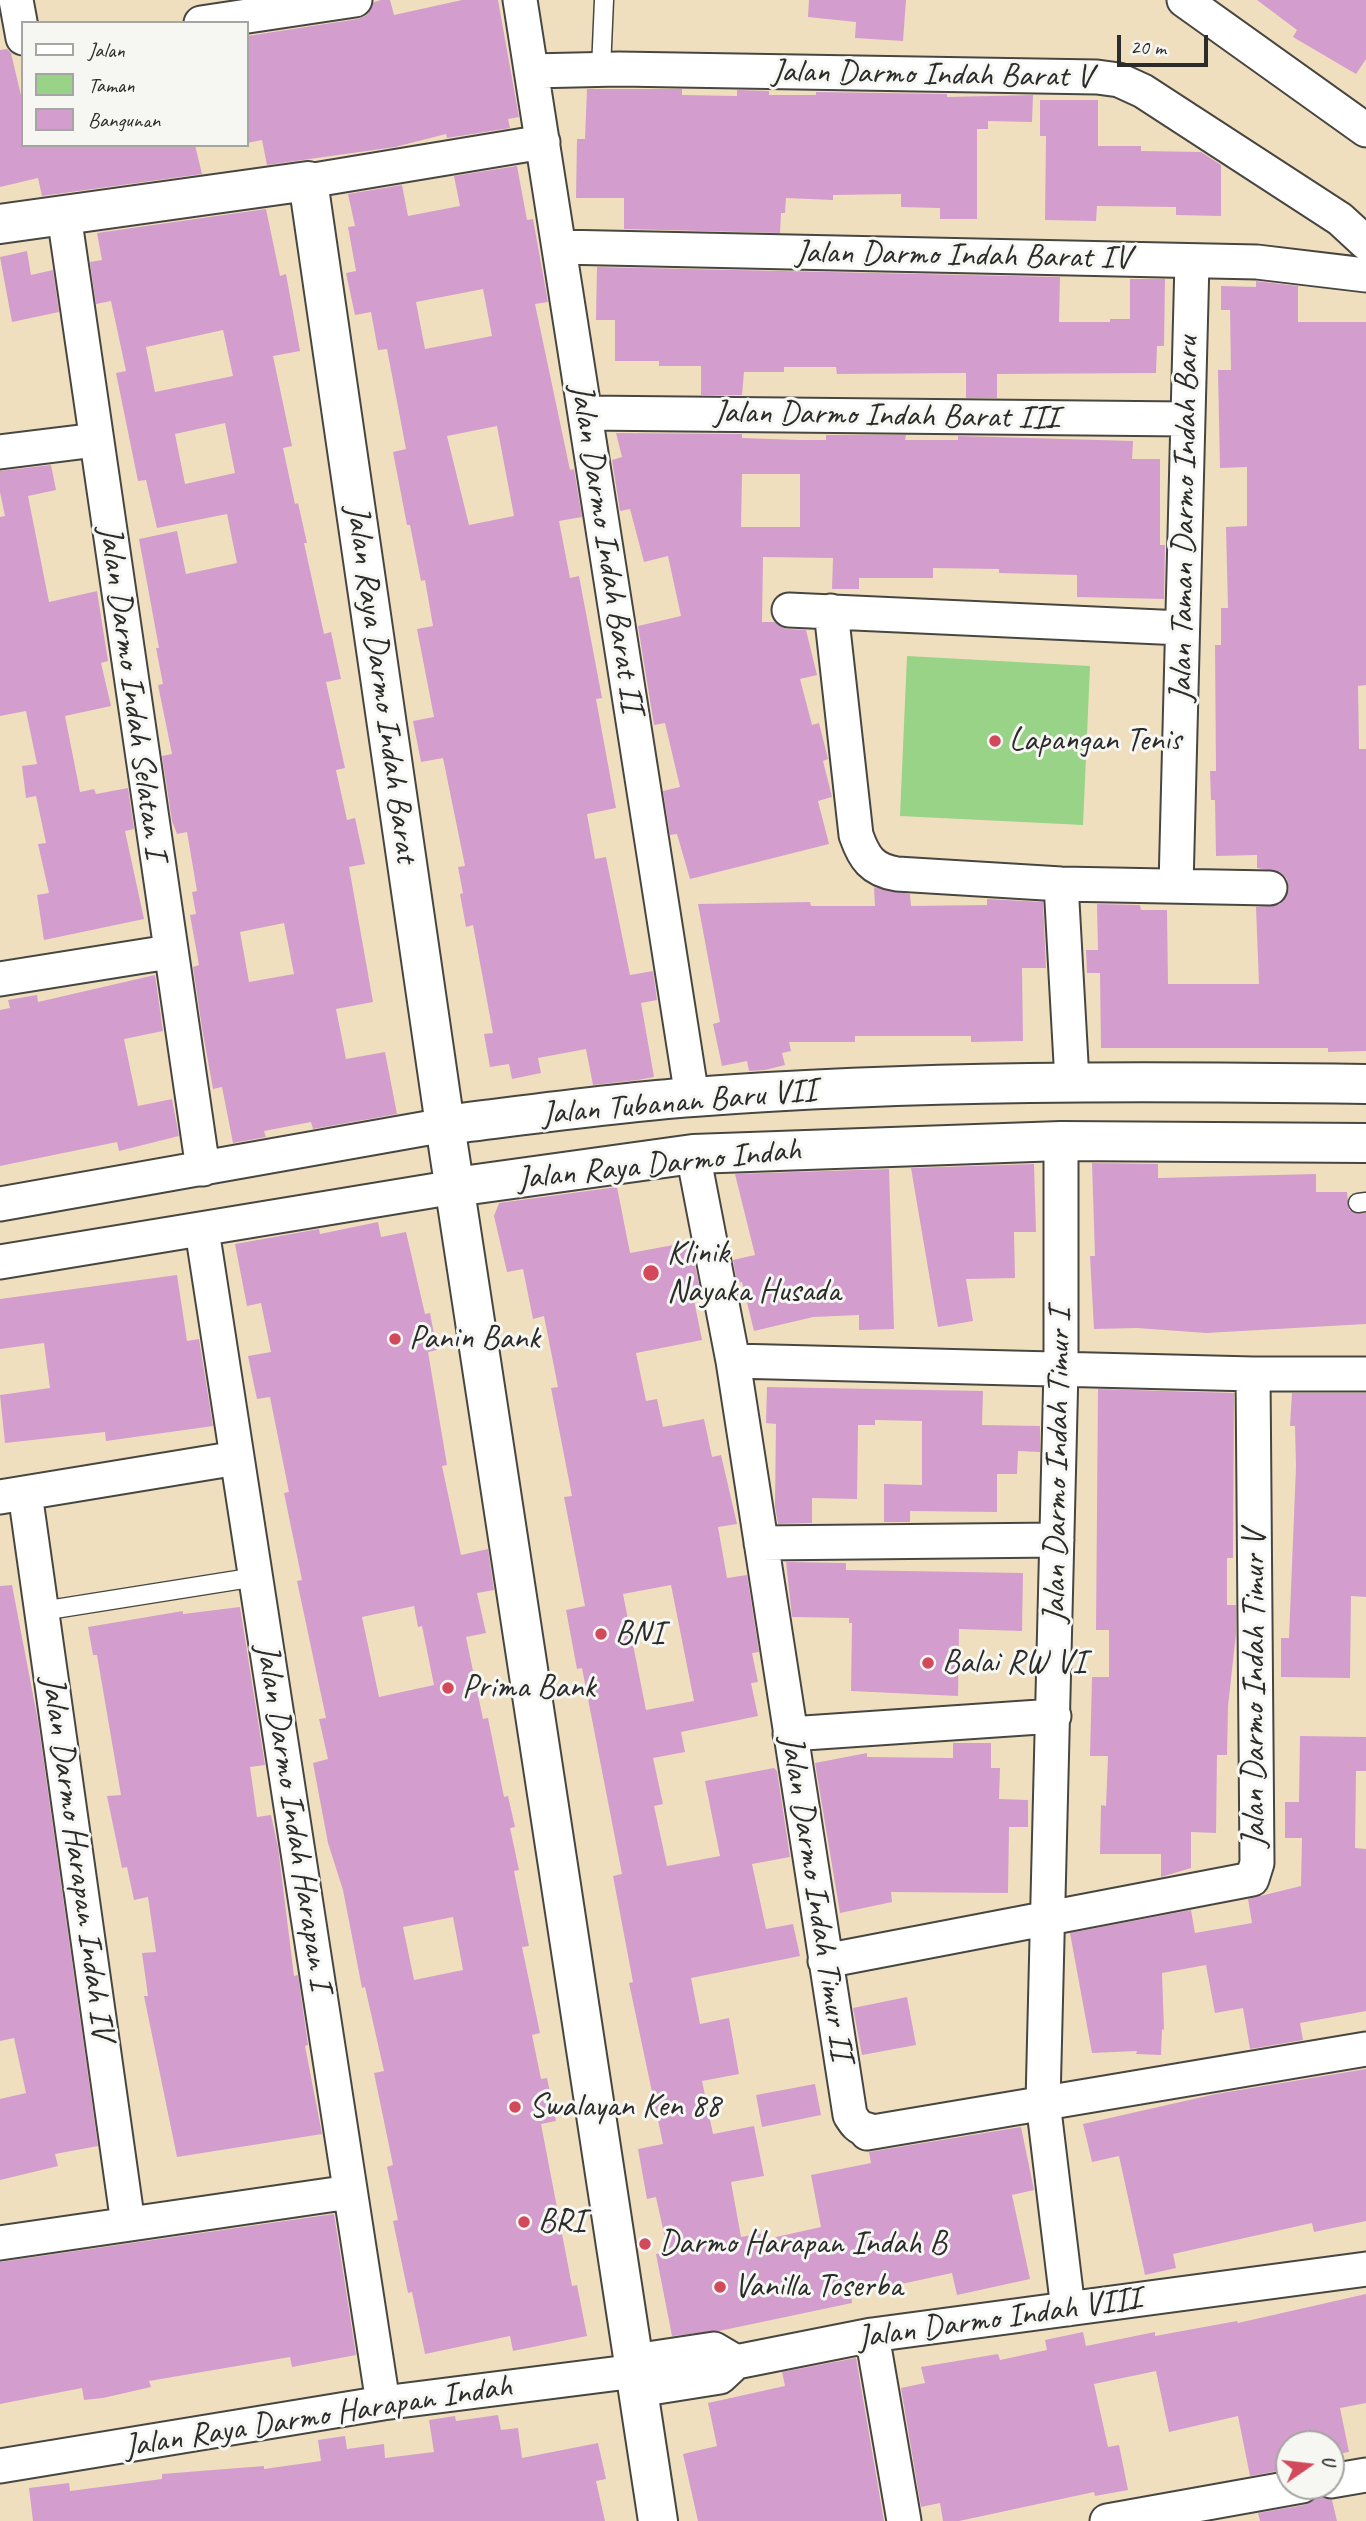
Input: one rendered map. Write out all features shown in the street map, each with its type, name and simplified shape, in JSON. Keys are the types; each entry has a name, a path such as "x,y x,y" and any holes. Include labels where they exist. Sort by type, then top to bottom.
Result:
{"street":[{"path":"16,0 21,27"},
{"path":"214,21 355,0"},
{"name":"Jalan Darmo Indah Barat II","path":"520,0 692,1097"},
{"path":"1184,0 1366,130"},
{"path":"0,52 21,49"},
{"name":"Jalan Darmo Indah Barat V","path":"531,71 601,69 1097,77 1119,80 1143,91 1340,219 1366,243"},
{"path":"0,224 308,181 543,142"},
{"name":"Jalan Raya Darmo Indah Barat","path":"308,181 445,1125 658,2521"},
{"name":"Jalan Darmo Indah Selatan I","path":"64,215 169,952 203,1169"},
{"name":"Jalan Darmo Indah Barat IV","path":"559,247 1257,262 1366,275"},
{"name":"Jalan Taman Darmo Indah Baru","path":"1176,886 1192,261"},
{"name":"Jalan Darmo Indah Barat III","path":"585,413 1186,419"},
{"path":"0,452 96,440"},
{"path":"789,610 1182,628"},
{"path":"831,611 856,835 862,853 871,866 897,874 1061,884 1270,888"},
{"path":"1061,884 1072,1081"},
{"path":"0,977 169,952"},
{"name":"Jalan Tubanan Baru VII","path":"0,1204 445,1125 692,1097 1072,1081 1366,1084"},
{"name":"Jalan Raya Darmo Indah","path":"0,1262 455,1187 692,1154 1061,1141 1366,1143"},
{"name":"Jalan Darmo Indah Timur I","path":"1061,1141 1061,1369 1042,2102 1068,2309"},
{"name":"Jalan Darmo Indah Timur II","path":"692,1154 733,1361 850,2115 860,2128 868,2130 867,2133 1366,2049"},
{"name":"Jalan Darmo Indah Harapan I","path":"202,1230 383,2403"},
{"path":"733,1361 1253,1374 1366,1374"},
{"name":"Jalan Darmo Indah Timur V","path":"1048,1917 1239,1884 1252,1879 1256,1873 1253,1374"},
{"path":"13,1495 237,1458"},
{"name":"Jalan Darmo Harapan Indah IV","path":"13,1495 42,1611 128,2224"},
{"path":"761,1543 1057,1540"},
{"path":"790,1734 1054,1716"},
{"path":"825,1961 1048,1917"},
{"path":"0,2243 350,2192"},
{"name":"Jalan Darmo Indah VIII","path":"736,2362 872,2335 1366,2269"},
{"path":"872,2335 904,2521"},
{"name":"Jalan Raya Darmo Harapan Indah","path":"0,2466 383,2403 636,2374 715,2349 736,2362"},
{"path":"1345,2478 1366,2474"},
{"path":"1107,2521 1221,2511 1275,2494"}],"lane":[{"path":"601,69 604,0"},
{"path":"42,1611 256,1577"}],"green space":[{"name":"Lapangan Tenis","path":"907,656 1090,666 1083,825 900,816"}],"building":[{"path":"390,0 394,15 462,0 498,0 519,117 508,119 510,128 447,138 446,134 395,147 267,165 262,140 248,143 248,36 358,19 367,15 374,2"},
{"path":"809,0 906,0 903,41 855,38 856,22 808,17"},
{"path":"1257,0 1366,0 1366,59 1356,74 1293,37 1297,30"},
{"path":"7,49 11,53 21,96 21,147 195,147 202,174 42,196 38,178 0,187 0,50"},
{"path":"587,89 682,89 682,95 737,96 737,90 769,91 769,95 816,95 816,92 947,94 947,97 1033,95 1032,122 988,121 988,129 977,129 977,219 940,219 940,208 901,207 901,194 833,195 833,200 786,198 785,213 781,213 780,233 624,229 624,198 576,198 577,139 585,139"},
{"path":"1040,100 1098,100 1098,146 1141,146 1141,151 1201,152 1221,165 1221,216 1176,215 1176,207 1097,206 1096,221 1045,220 1046,136 1040,136"},
{"path":"517,166 527,220 533,219 548,302 535,304 570,470 574,469 582,517 559,521 570,578 579,576 602,698 596,699 616,808 587,814 595,859 606,857 630,975 653,971 657,1000 641,1003 654,1077 593,1085 586,1049 538,1058 541,1073 512,1079 509,1064 490,1067 484,1034 493,1033 473,925 466,927 460,894 463,893 458,867 465,866 443,758 421,762 413,721 434,717 417,629 433,626 425,580 421,581 410,525 407,525 393,452 406,449 387,349 378,350 371,312 355,315 346,273 356,271 348,227 355,226 348,194 402,185 408,216 460,206 454,176","holes":["483,289 492,336 425,349 416,302","497,426 514,516 469,525 447,436"]},
{"path":"266,209 280,276 286,274 300,351 273,356 292,446 283,448 307,543 304,543 324,634 331,632 341,679 326,682 345,768 336,770 347,820 355,818 365,864 349,867 373,1002 336,1009 346,1059 385,1052 397,1114 313,1129 311,1122 264,1131 266,1137 233,1143 222,1087 213,1089 193,967 199,965 190,915 196,914 192,892 197,891 187,832 177,834 172,821 162,756 172,754 158,685 163,684 156,648 159,648 139,539 177,531 186,574 237,563 227,514 157,528 146,480 138,481 116,373 126,371 111,301 96,304 90,262 102,260 97,233","holes":["223,330 233,376 155,392 146,347","225,423 235,473 185,484 175,434","284,923 294,974 249,982 240,932"]},
{"path":"27,251 31,275 53,270 59,312 12,322 0,257"},
{"path":"597,267 1060,277 1059,322 1110,322 1110,319 1130,319 1130,279 1165,279 1164,346 1157,346 1156,373 997,374 997,398 966,398 966,373 837,374 836,367 784,367 784,372 744,372 742,395 701,395 701,366 659,366 659,361 615,361 615,320 596,320"},
{"path":"1256,281 1298,286 1298,322 1366,322 1366,685 1358,686 1359,749 1366,749 1366,1051 1328,1052 1328,1048 1101,1048 1100,973 1087,973 1086,950 1098,950 1097,904 1140,905 1141,910 1167,910 1168,984 1259,984 1256,907 1280,904 1289,889 1287,879 1280,872 1257,868 1257,855 1216,856 1215,800 1211,800 1210,771 1216,771 1215,645 1221,645 1221,608 1228,608 1226,527 1247,526 1247,467 1220,468 1218,370 1231,370 1230,310 1221,310 1221,286 1256,287"},
{"path":"616,433 742,434 742,438 800,440 826,440 826,435 906,435 905,440 958,440 958,436 1133,441 1132,459 1160,459 1160,545 1165,545 1164,599 1077,597 1077,575 999,573 999,569 933,568 933,578 859,578 859,589 832,589 833,558 763,557 762,622 774,622 787,629 806,630 817,675 800,679 812,725 819,723 828,759 823,761 832,797 818,801 829,844 690,879 677,834 670,835 663,791 680,787 665,723 654,725 638,626 681,616 668,556 644,562 630,509 620,511 612,460 622,457","holes":["742,474 800,474 800,527 741,527"]},
{"path":"51,465 56,490 28,496 49,602 97,591 108,661 101,663 111,706 65,716 80,792 94,789 96,794 128,788 134,829 125,831 144,919 44,940 37,895 49,893 38,844 46,843 36,796 26,798 22,766 37,764 26,711 0,716 0,517 5,516 0,492 0,471"},
{"path":"874,887 910,894 911,906 987,905 987,899 1043,902 1046,968 1022,968 1023,1041 971,1042 971,1036 855,1036 855,1042 789,1042 791,1051 782,1053 785,1065 765,1070 749,1071 747,1061 722,1066 713,1024 720,1022 698,904 810,902 811,906 875,906"},
{"path":"155,975 163,1031 124,1039 138,1106 172,1099 179,1136 119,1151 117,1142 0,1166 0,1010 10,1008 8,1000 37,995 38,1002"},
{"path":"1092,1163 1158,1164 1158,1178 1316,1174 1316,1192 1347,1192 1349,1210 1366,1213 1366,1324 1206,1333 1137,1328 1094,1329 1090,1256 1095,1256"},
{"path":"1034,1164 1036,1232 1014,1232 1015,1278 966,1279 973,1321 938,1327 911,1168"},
{"path":"889,1169 894,1329 859,1330 859,1315 813,1317 754,1331 742,1282 737,1283 733,1260 755,1255 735,1174"},
{"path":"617,1187 630,1253 690,1242 700,1289 692,1290 702,1340 636,1353 646,1401 657,1399 663,1427 704,1419 712,1457 721,1455 737,1524 718,1527 727,1578 747,1575 759,1652 752,1653 758,1682 751,1683 758,1716 681,1732 685,1752 653,1758 663,1804 654,1806 667,1866 720,1856 705,1781 774,1768 777,1771 790,1857 752,1864 766,1929 793,1924 800,1956 691,1978 700,2024 729,2018 739,2074 702,2081 713,2134 754,2126 764,2176 731,2182 741,2237 766,2233 767,2239 821,2227 811,2175 871,2163 869,2152 1021,2127 1034,2190 1012,2195 1030,2279 957,2295 952,2273 851,2295 852,2303 719,2331 672,2336 656,2254 668,2252 656,2197 647,2199 638,2149 663,2144 629,1983 633,1982 613,1876 622,1874 582,1668 577,1669 566,1610 585,1606 564,1497 572,1496 551,1388 558,1387 544,1316 533,1319 523,1269 507,1272 494,1216 499,1203","holes":["671,1585 694,1701 646,1710 623,1594"]},
{"path":"378,1222 381,1237 406,1232 425,1314 430,1313 437,1350 428,1352 447,1465 442,1466 461,1555 488,1549 494,1590 477,1593 486,1633 466,1637 483,1719 488,1718 504,1797 508,1796 515,1827 510,1828 519,1870 514,1871 529,1946 522,1947 540,2033 532,2035 541,2079 547,2078 556,2121 541,2124 572,2286 577,2285 587,2336 513,2351 510,2336 425,2354 412,2292 408,2293 393,2221 398,2220 387,2167 393,2165 374,2073 384,2071 365,1987 362,1988 343,1890 328,1843 313,1763 328,1759 319,1719 326,1718 297,1581 302,1580 284,1493 289,1492 270,1397 257,1399 248,1356 271,1352 261,1303 247,1306 235,1244 319,1229 320,1234","holes":["414,1606 418,1627 422,1626 434,1685 379,1697 362,1617","453,1917 463,1970 414,1980 403,1927"]},
{"path":"177,1275 187,1341 199,1339 213,1426 106,1441 105,1432 5,1443 0,1395 50,1388 44,1343 0,1349 0,1299"},
{"path":"767,1387 983,1391 982,1425 1040,1426 1040,1452 1018,1451 1017,1474 997,1474 997,1512 910,1511 910,1522 884,1522 884,1484 922,1485 922,1421 875,1420 875,1425 858,1425 857,1499 812,1498 812,1523 778,1524 775,1506 776,1424 766,1423"},
{"path":"1098,1389 1234,1393 1233,1558 1227,1558 1227,1605 1236,1605 1236,1634 1228,1706 1227,1755 1217,1755 1216,1833 1191,1832 1191,1868 1161,1877 1161,1854 1100,1854 1101,1805 1106,1806 1108,1756 1090,1756 1092,1677 1109,1677 1109,1630 1096,1630"},
{"path":"1292,1393 1366,1393 1366,1597 1351,1596 1350,1678 1281,1677 1281,1638 1289,1638 1296,1467 1295,1426 1290,1426"},
{"path":"786,1562 846,1563 846,1570 1023,1573 1022,1631 959,1629 958,1696 851,1691 852,1623 849,1623 849,1618 792,1617"},
{"path":"12,1585 38,1721 98,2146 55,2154 58,2166 0,2180 0,2099 26,2093 14,2038 0,2041 0,1586"},
{"path":"240,1607 265,1765 250,1767 257,1817 271,1815 278,1847 294,1976 298,1975 308,2045 305,2046 322,2134 177,2157 144,1996 148,1996 142,1953 156,1952 148,1897 134,1900 127,1867 122,1868 107,1796 121,1795 97,1655 93,1655 88,1627 183,1611 183,1614"},
{"path":"1300,1736 1366,1737 1366,1771 1356,1771 1355,1848 1366,1849 1366,2011 1300,2023 1303,2040 1250,2049 1243,2008 1215,2013 1206,1965 1162,1973 1164,2030 1162,2029 1161,2055 1136,2054 1137,2051 1092,2053 1070,1933 1191,1910 1195,1933 1252,1923 1248,1899 1301,1886 1302,1838 1285,1838 1285,1802 1299,1802"},
{"path":"953,1743 991,1743 991,1768 1000,1768 999,1799 1028,1800 1028,1827 1009,1827 1008,1893 891,1892 892,1902 840,1913 815,1763 867,1753 867,1757 953,1758"},
{"path":"907,1997 916,2045 862,2055 853,2008"},
{"path":"1366,2069 1366,2221 1314,2232 1312,2223 1173,2254 1176,2268 1145,2275 1119,2156 1092,2162 1083,2124 1216,2094"},
{"path":"815,2084 821,2115 762,2127 756,2095"},
{"path":"334,2214 356,2355 292,2367 290,2357 149,2381 151,2387 103,2398 84,2400 82,2388 0,2404 0,2262"},
{"path":"1366,2294 1366,2403 1340,2408 1344,2430 1275,2430 1275,2472 1250,2476 1238,2416 1169,2432 1156,2371 1094,2384 1108,2447 1119,2445 1128,2490 1095,2496 1094,2492 959,2521 943,2521 940,2503 921,2507 901,2388 925,2383 921,2367 998,2354 1000,2360 1047,2350 1045,2340 1083,2332 1086,2346 1155,2332 1155,2336 1237,2321 1238,2323"},
{"path":"856,2358 884,2521 698,2521 683,2454 717,2446 708,2403 785,2386 782,2372"},
{"path":"498,2415 501,2430 518,2428 522,2458 598,2443 606,2479 596,2481 605,2521 33,2521 29,2488 69,2483 70,2491 162,2479 162,2474 264,2466 264,2469 321,2461 318,2440 345,2436 347,2449 384,2444 385,2458 434,2452 429,2420 455,2416 456,2421"},
{"path":"1345,2432 1349,2452 1345,2453"},
{"path":"1312,2500 1332,2500 1337,2521 1260,2521 1258,2513 1305,2505"}],"place":[{"name":"Lapangan Tenis","path":"995,741"},
{"name":"Klinik Nayaka Husada","path":"651,1273"},
{"name":"Panin Bank","path":"395,1339"},
{"name":"BNI","path":"601,1634"},
{"name":"Balai RW VI","path":"928,1663"},
{"name":"Prima Bank","path":"448,1688"},
{"name":"Swalayan Ken 88","path":"515,2107"},
{"name":"BRI","path":"524,2222"},
{"name":"Darmo Harapan Indah B","path":"645,2244"},
{"name":"Vanilla Toserba","path":"720,2287"}]}
